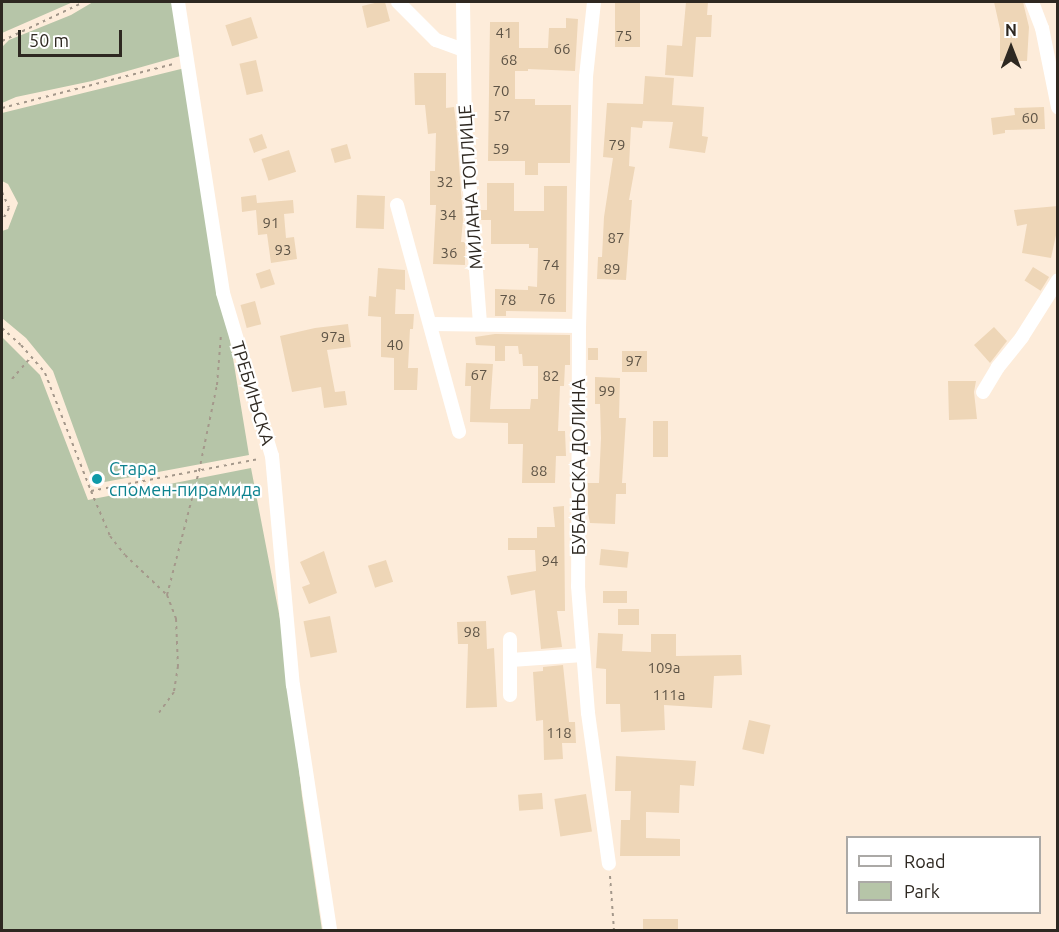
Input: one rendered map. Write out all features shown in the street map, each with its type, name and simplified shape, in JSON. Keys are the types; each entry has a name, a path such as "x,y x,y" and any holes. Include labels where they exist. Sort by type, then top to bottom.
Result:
{"street":[{"name":"ТРЕБИЊСКА","path":"178,2 223,293 272,456 293,685 330,930"},
{"path":"398,2 436,39 463,50"},
{"name":"МИЛАНА ТОПЛИЦЕ","path":"463,2 465,124 480,323"},
{"name":"БУБАЊСКА ДОЛИНА","path":"594,2 586,77 579,326 578,586 592,747 609,864"},
{"path":"1032,2 1042,28 1058,107"},
{"path":"397,205 459,432"},
{"path":"983,392 998,367 1022,337 1058,280"},
{"path":"431,324 579,326"},
{"path":"510,639 510,695"},
{"path":"511,660 583,655"}],"path":[{"path":"2,41 84,2"},
{"path":"2,108 187,60"},
{"path":"2,192 9,207 2,221"},
{"path":"2,328 45,374 110,536 125,555 166,595 176,619 178,666 174,692 159,713"},
{"path":"166,595 199,471 217,385 221,328"},
{"path":"12,379 31,357"},
{"path":"91,491 272,456"},
{"path":"609,864 614,930"}],"green space":[{"path":"2,2 73,2 2,33"},
{"path":"93,2 177,2 184,55 92,81 16,97 2,103 2,47 9,40 71,15"},
{"path":"185,68 249,455 94,484 53,371 26,338 2,318 2,231 8,229 18,203 8,184 2,181 2,113"},
{"path":"2,337 40,375 88,500 251,468 286,650 302,796 322,930 2,930"}],"building":[{"path":"385,2 390,21 367,28 362,6"},
{"path":"615,2 640,2 640,47 615,47"},
{"path":"686,2 708,2 707,15 712,15 711,37 696,37 693,77 665,75 667,45 682,46"},
{"path":"994,2 1023,2 1029,27 1027,61 1000,61 1000,29"},
{"path":"251,17 258,38 232,46 225,25"},
{"path":"566,18 578,19 575,71 528,69 528,71 515,71 515,99 535,99 535,105 571,105 570,163 538,163 538,175 525,175 525,161 488,161 490,22 519,22 519,48 548,48 549,28 566,28"},
{"path":"256,60 263,91 247,95 239,64"},
{"path":"414,73 446,73 446,108 454,107 456,122 463,220 461,242 465,242 465,265 433,264 436,205 430,205 430,171 435,171 436,133 428,134 425,105 415,105"},
{"path":"645,76 674,78 672,105 704,107 702,136 708,137 705,153 669,148 673,122 643,121 642,128 631,127 629,166 635,167 629,200 632,200 626,280 597,279 598,257 602,257 604,217 613,158 603,157 607,103 643,104"},
{"path":"1044,107 1045,129 1005,130 1005,133 993,135 991,118 1015,115 1014,108"},
{"path":"262,134 267,148 254,153 249,139"},
{"path":"347,144 351,158 335,163 331,149"},
{"path":"289,150 296,172 269,181 261,159"},
{"path":"487,183 514,183 514,211 544,211 544,186 567,186 566,312 506,311 506,316 495,316 495,289 528,290 528,286 537,287 538,248 529,248 529,244 491,244 491,220 481,220 481,210 487,210"},
{"path":"256,195 257,203 293,200 294,213 284,214 286,238 294,237 297,259 271,263 267,234 258,235 256,210 242,212 241,197"},
{"path":"357,195 385,196 384,229 356,228"},
{"path":"1058,206 1058,226 1051,258 1022,253 1027,224 1017,226 1014,210"},
{"path":"1033,267 1049,277 1041,291 1025,281"},
{"path":"378,268 405,270 405,290 396,289 395,314 414,314 413,329 410,329 408,368 418,368 417,390 394,390 394,358 381,357 381,317 368,316 369,296 376,297"},
{"path":"270,269 275,284 261,289 256,274"},
{"path":"255,301 261,324 247,328 241,305"},
{"path":"348,324 351,347 327,350 335,392 345,391 347,405 324,408 321,387 292,392 280,336"},
{"path":"994,327 1007,341 990,363 974,345"},
{"path":"495,334 570,335 570,365 565,365 564,386 560,386 558,431 565,431 566,456 556,456 555,483 522,483 523,444 508,444 508,423 470,422 471,386 465,386 466,363 493,364 490,409 530,409 531,399 538,399 538,366 523,366 522,354 519,354 518,346 505,346 505,361 495,361 495,346 476,345 475,337"},
{"path":"588,348 598,348 598,360 588,360"},
{"path":"622,351 647,351 647,372 622,372"},
{"path":"595,377 620,378 619,418 626,418 622,483 626,483 626,494 616,494 615,524 590,523 588,513 588,483 599,483 600,404 595,404"},
{"path":"948,381 976,381 974,392 977,419 949,420"},
{"path":"653,421 668,421 668,457 653,457"},
{"path":"564,506 565,611 557,611 562,647 541,649 535,590 511,595 507,576 536,571 535,550 508,550 508,538 537,538 537,527 555,527 553,507"},
{"path":"601,549 629,552 627,568 599,565"},
{"path":"324,551 337,593 309,604 302,587 310,584 300,562"},
{"path":"386,560 393,582 375,588 368,566"},
{"path":"603,591 627,591 627,603 603,603"},
{"path":"618,609 639,609 639,625 618,625"},
{"path":"330,616 337,652 311,657 303,621"},
{"path":"486,621 487,649 494,648 497,707 466,708 468,644 458,644 457,622"},
{"path":"598,633 623,634 622,651 651,652 651,634 676,634 676,656 741,655 742,675 714,676 712,708 664,705 665,730 621,732 620,704 606,704 606,669 596,668"},
{"path":"563,665 569,722 575,722 576,743 562,743 563,759 544,760 543,720 536,721 533,672 543,671 543,667"},
{"path":"749,720 770,725 764,754 742,749"},
{"path":"616,756 696,761 694,786 680,785 679,813 646,812 646,838 680,839 680,856 620,856 621,820 630,820 631,791 615,791"},
{"path":"542,793 543,809 519,811 518,795"},
{"path":"586,794 592,832 560,837 554,799"},
{"path":"643,919 678,919 678,930 643,930"}],"place":[{"name":"Стара спомен-пирамида","path":"97,479"}]}
